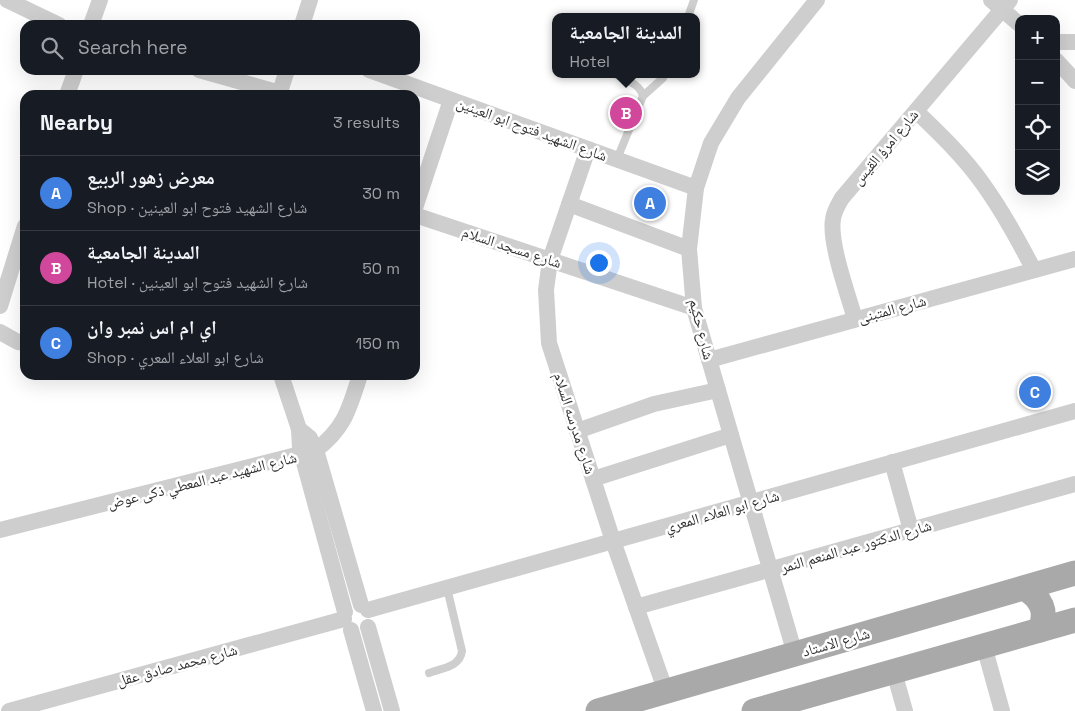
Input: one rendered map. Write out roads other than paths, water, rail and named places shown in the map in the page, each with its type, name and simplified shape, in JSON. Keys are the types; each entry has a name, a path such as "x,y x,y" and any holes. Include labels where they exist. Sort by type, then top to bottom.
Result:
{"main road":[{"name":"شارع الاستاد","path":"598,711 1075,572"},
{"path":"1024,588 1033,593 1043,606 1043,622 1040,630"},
{"path":"754,711 1075,620"}],"street":[{"path":"7,0 49,20"},
{"path":"93,20 100,0"},
{"path":"304,20 310,0"},
{"name":"شارع حكيم","path":"796,654 694,308 689,249 696,188 710,143 738,98 810,3"},
{"path":"1001,3 1015,19"},
{"name":"شارع امرؤ القيس","path":"855,319 835,246 833,220 836,208 842,198 916,111 1001,3"},
{"path":"1060,42 1075,42"},
{"path":"1060,64 1075,81"},
{"path":"69,90 74,75"},
{"path":"216,75 266,90"},
{"path":"280,90 285,75"},
{"name":"شارع الشهيد فتوح ابو العينين","path":"383,75 696,188"},
{"path":"420,193 451,100"},
{"path":"916,111 950,144 982,182 1010,225 1034,270"},
{"name":"شارع مدرسه السلام","path":"588,149 550,260 546,290 549,344 613,541 666,692"},
{"path":"569,204 689,249"},
{"name":"شارع مسجد السلام","path":"420,218 694,308"},
{"path":"0,306 20,242"},
{"name":"شارع المتبنى","path":"709,360 1075,259"},
{"path":"0,332 20,342"},
{"path":"284,380 299,429 310,438 309,453 347,620 374,711"},
{"name":"شارع الشهيد عبد المعطي ذكى عوض","path":"0,530 309,453 337,431 345,419 358,380"},
{"path":"577,431 654,404 718,390"},
{"name":"شارع ابو العلاء المعري","path":"364,607 447,588 1075,411"},
{"path":"593,479 732,435"},
{"path":"309,453 364,607 371,618 368,627 392,711"},
{"path":"892,462 911,530"},
{"name":"شارع الدكتور عبد المنعم النمر","path":"636,608 1075,484"},
{"path":"347,620 352,606 364,607"},
{"path":"347,620 360,632 368,627"},
{"name":"شارع محمد صادق عقل","path":"10,711 347,620"},
{"path":"984,646 1002,711"},
{"path":"894,672 905,711"}],"lane":[{"path":"689,13 694,0"},
{"path":"622,78 641,88 643,96"},
{"path":"617,159 643,96 663,78"},
{"path":"429,673 458,663 461,658 462,651 447,588"}],"place":[{"name":"المدينة الجامعية","path":"626,113"},
{"name":"معرض زهور الربيع","path":"650,203"},
{"name":"اي ام اس نمبر وان","path":"1035,392"}]}
